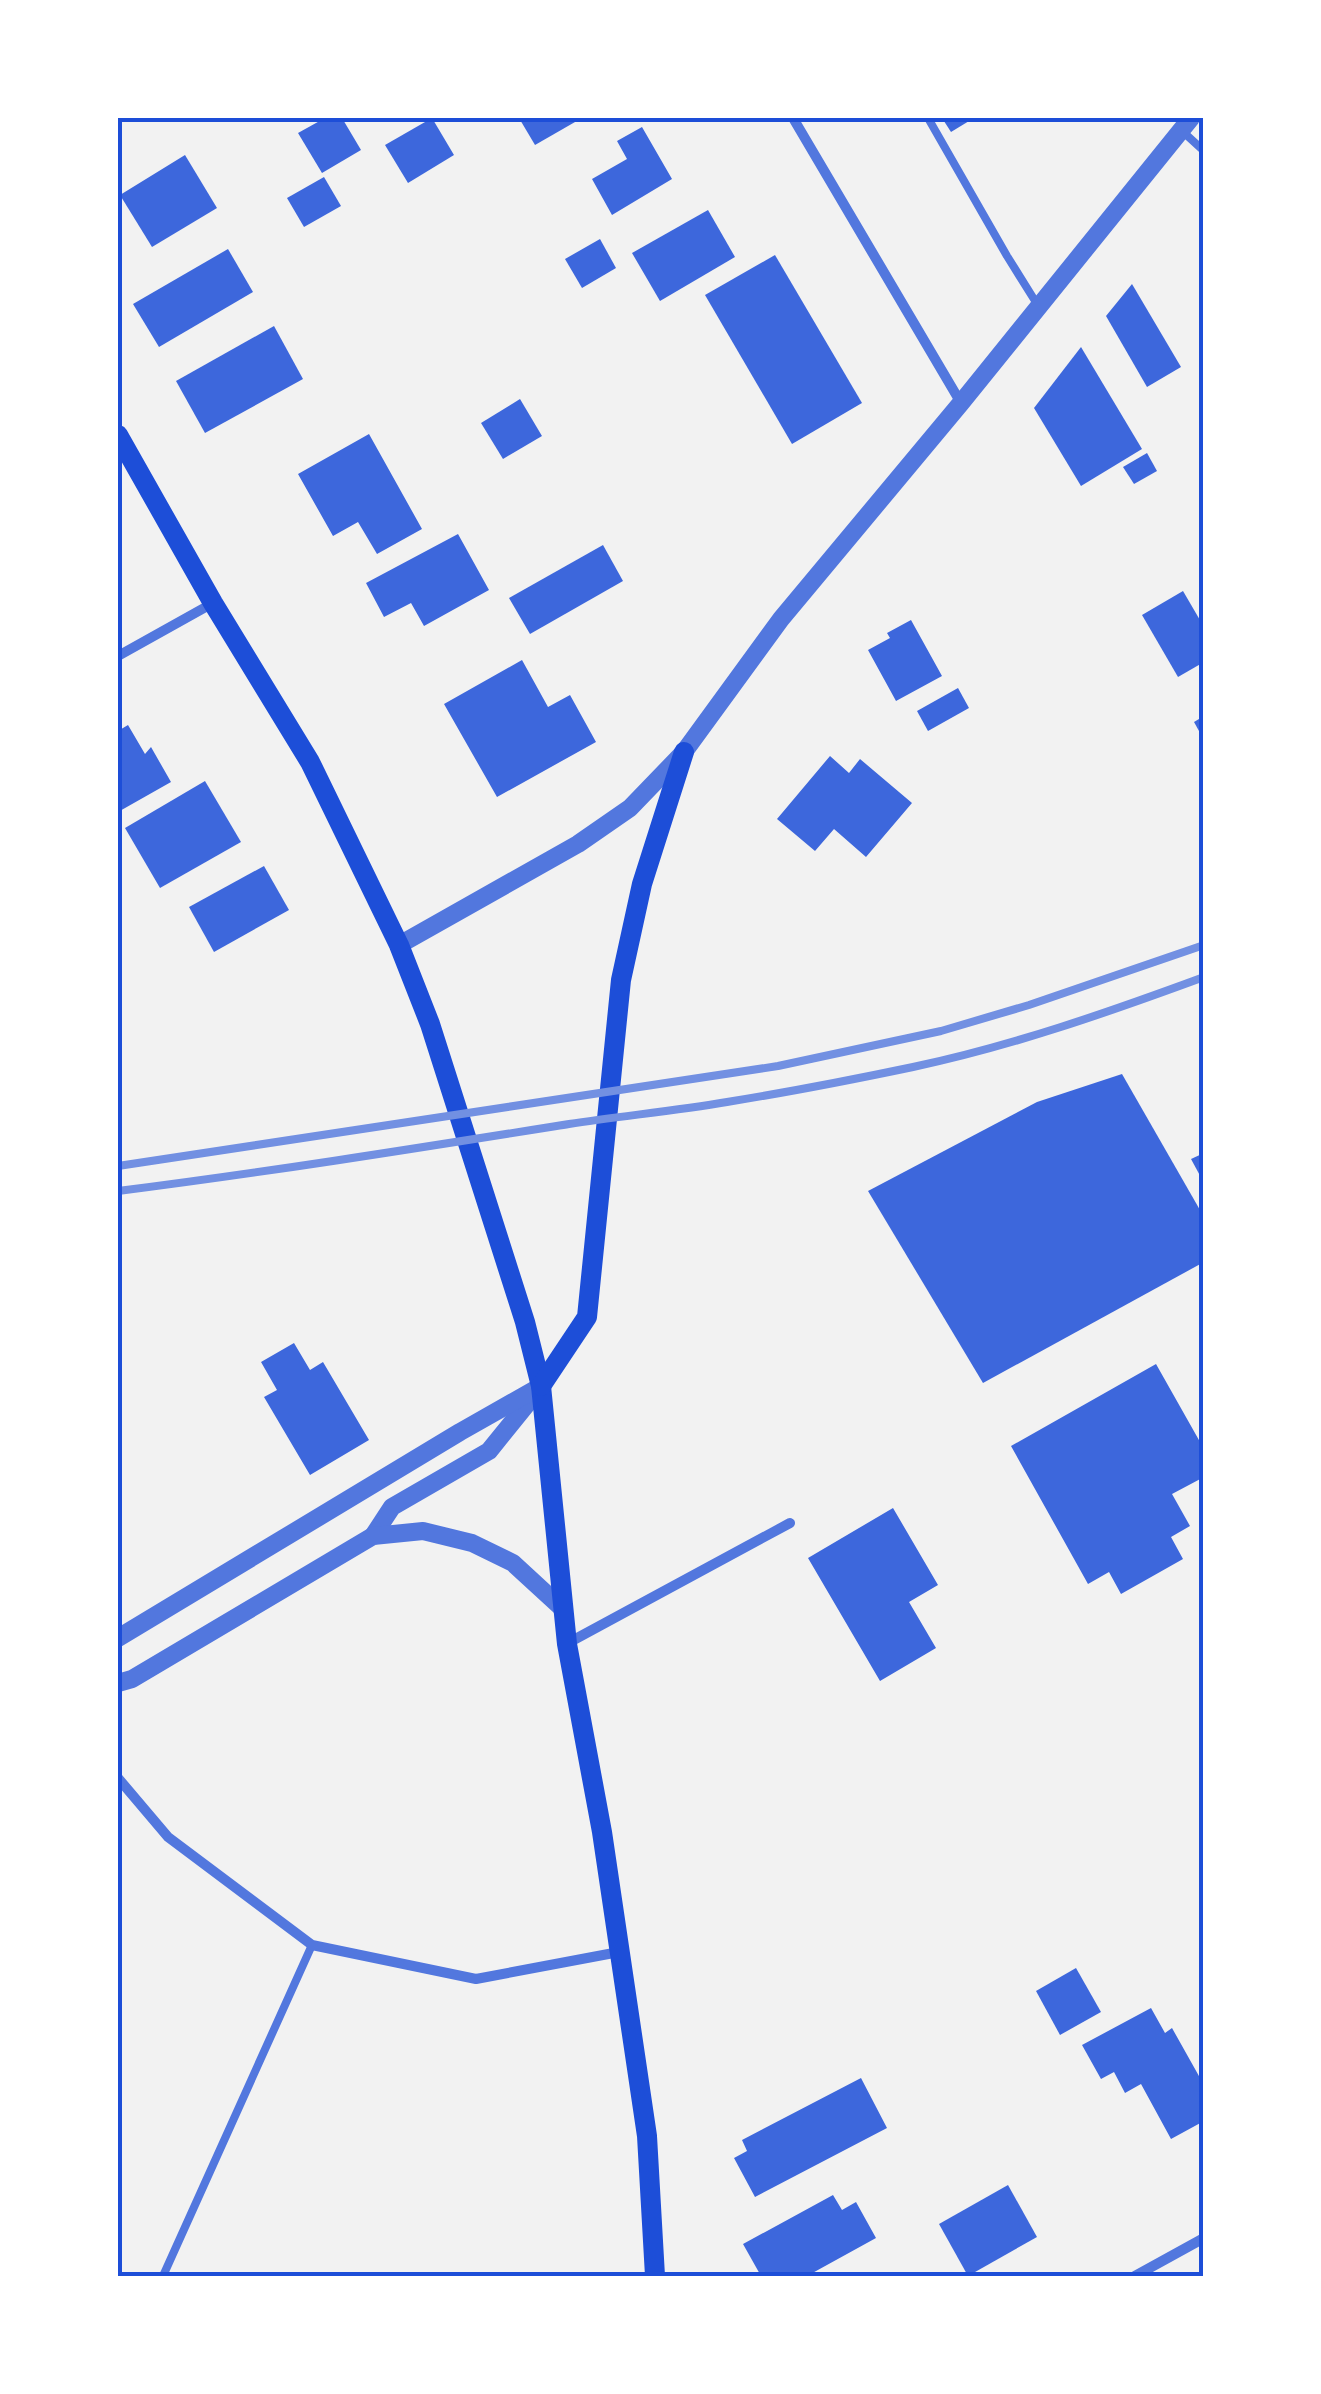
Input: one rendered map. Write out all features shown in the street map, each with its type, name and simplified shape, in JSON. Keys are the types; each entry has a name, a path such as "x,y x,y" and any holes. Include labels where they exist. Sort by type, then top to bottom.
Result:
{"main road":[{"path":"118,435 213,603 310,762 399,945 430,1024 525,1322 542,1386 567,1644 602,1832 648,2136 655,2276"},
{"path":"542,1386 587,1317 621,980 642,884 684,752"}],"street":[{"path":"794,118 961,403"},
{"path":"399,945 578,844 630,808 684,752 781,620 1186,124"},
{"path":"118,656 213,603"},
{"path":"373,1536 392,1507 489,1451 542,1386"},
{"path":"118,1638 542,1386"},
{"path":"567,1644 790,1523"},
{"path":"118,1684 373,1536 423,1531 472,1543 513,1563 564,1610"},
{"path":"118,1778 168,1837 312,1944 476,1979 619,1952"},
{"path":"1135,2276 1204,2238"}],"lane":[{"path":"928,118 1039,307"},
{"path":"1186,124 1204,151"},
{"path":"162,2276 312,1944"}],"building":[{"path":"325,118 342,118 361,150 322,173 298,133"},
{"path":"432,118 454,155 408,183 385,145"},
{"path":"519,118 582,118 535,145"},
{"path":"942,118 974,118 951,132"},
{"path":"642,127 672,179 612,215 592,179 627,159 617,141"},
{"path":"185,155 217,208 152,247 120,195"},
{"path":"324,177 341,206 304,227 287,198"},
{"path":"708,210 735,257 660,301 632,253"},
{"path":"600,239 616,268 582,288 565,259"},
{"path":"228,249 253,292 159,347 133,304"},
{"path":"775,255 862,403 792,444 705,295"},
{"path":"1132,284 1181,367 1147,387 1106,316"},
{"path":"274,326 303,379 205,433 176,381"},
{"path":"1081,347 1142,449 1081,486 1034,408"},
{"path":"520,399 542,436 503,459 481,423"},
{"path":"369,434 422,529 377,554 358,522 333,536 298,474"},
{"path":"1147,453 1157,471 1134,484 1123,467"},
{"path":"458,534 489,590 424,626 411,603 384,617 366,583"},
{"path":"603,545 623,581 530,634 509,598"},
{"path":"1183,591 1204,627 1204,662 1178,677 1142,615"},
{"path":"911,620 942,676 896,701 868,650 890,638 887,633"},
{"path":"522,660 548,707 570,695 596,742 497,797 444,704"},
{"path":"958,688 969,708 928,731 917,711"},
{"path":"1204,716 1204,740 1194,722"},
{"path":"128,725 145,754 151,747 171,782 118,812 118,731"},
{"path":"830,756 849,773 860,759 912,803 866,857 834,829 815,851 777,819"},
{"path":"205,781 241,842 160,888 125,828"},
{"path":"264,866 289,910 214,952 189,907"},
{"path":"1122,1074 1204,1217 1204,1262 983,1383 868,1191 1037,1102"},
{"path":"1204,1153 1204,1183 1191,1159"},
{"path":"294,1343 310,1370 323,1362 369,1440 310,1475 264,1397 277,1390 261,1362"},
{"path":"1156,1364 1204,1449 1204,1477 1172,1494 1190,1526 1171,1537 1183,1559 1121,1594 1109,1572 1088,1584 1011,1446"},
{"path":"893,1508 938,1585 909,1602 936,1648 880,1681 808,1558"},
{"path":"1076,1968 1101,2012 1060,2035 1036,1991"},
{"path":"1151,2008 1165,2033 1172,2028 1204,2085 1204,2121 1171,2139 1141,2084 1125,2093 1114,2072 1101,2079 1082,2045"},
{"path":"861,2078 887,2128 755,2197 734,2158 747,2151 742,2140"},
{"path":"1008,2185 1037,2237 968,2276 939,2224"},
{"path":"833,2195 842,2210 856,2202 876,2238 807,2276 761,2276 743,2244"}],"railway":[{"path":"118,1166 778,1066 941,1031 1204,945"},
{"path":"118,1191 707,1105 843,1081 1024,1039 1204,977"}]}
